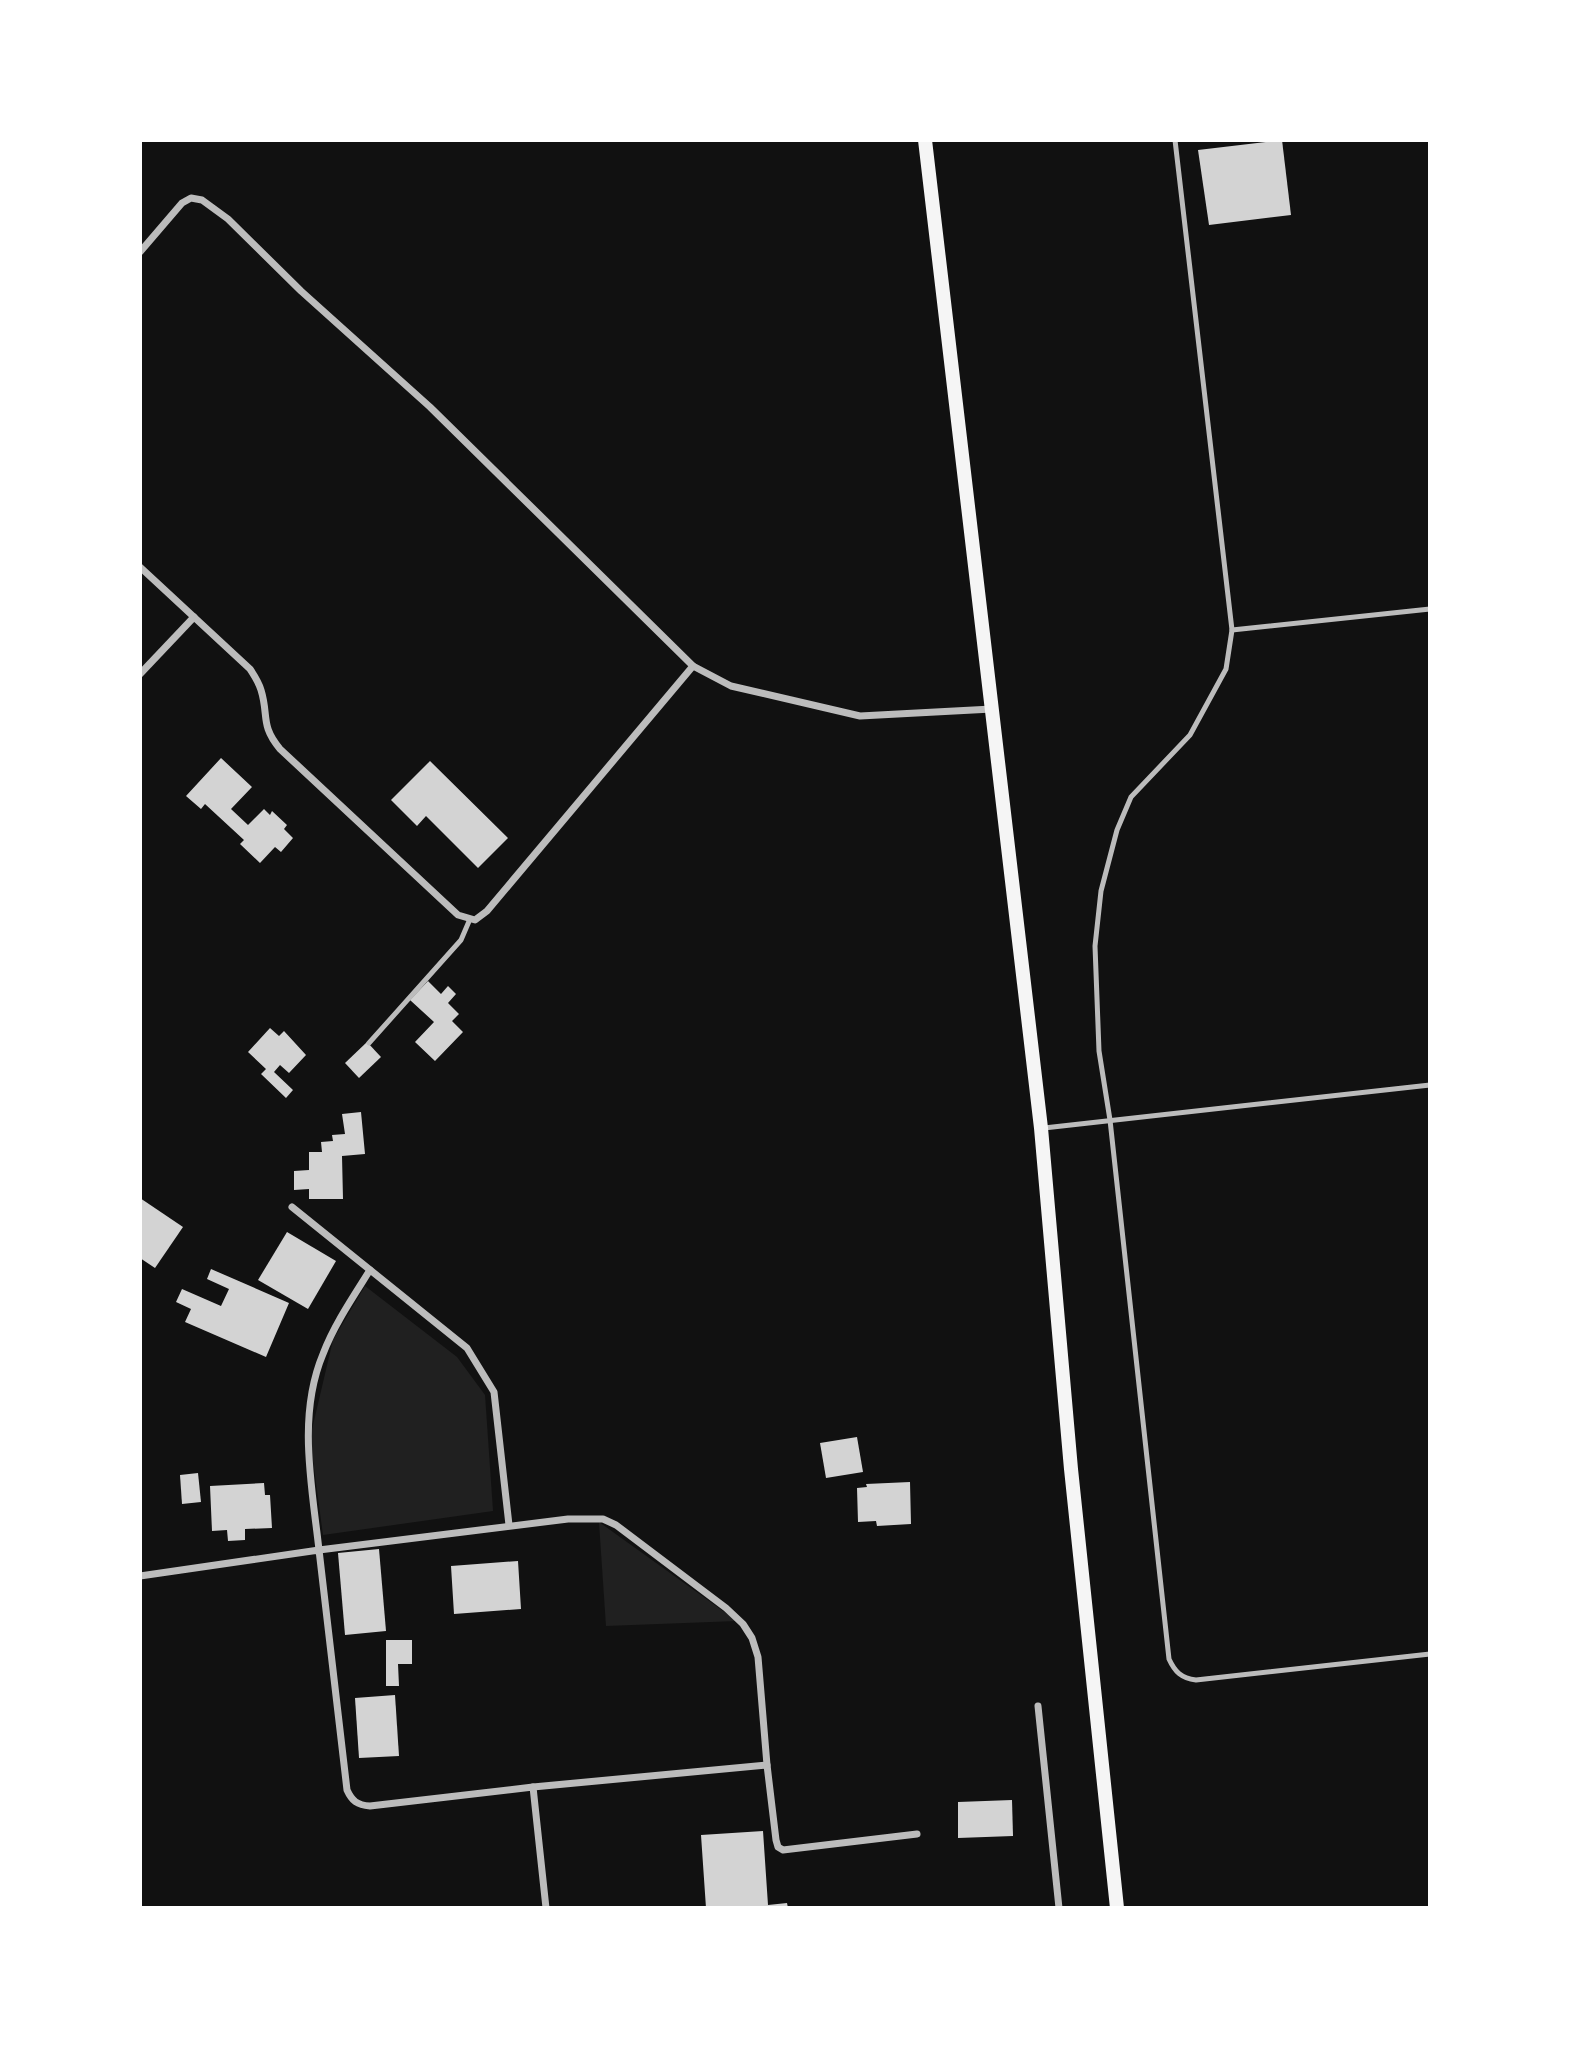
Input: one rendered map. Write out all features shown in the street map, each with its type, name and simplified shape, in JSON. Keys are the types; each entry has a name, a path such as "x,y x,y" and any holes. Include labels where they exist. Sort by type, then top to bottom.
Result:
{"main road":[{"path":"925,140 1041,1129 1071,1469 1117,1908"}],"street":[{"path":"140,252 182,203 191,198 202,200 228,219 301,291 430,407 693,666 731,686 860,716 993,709"},
{"path":"140,567 250,669 261,689 265,726 280,749 458,915 470,919 482,917 693,666"},
{"path":"140,674 194,617"},
{"path":"292,1208 467,1348 494,1392 509,1525"},
{"path":"370,1270 322,1355 310,1400 310,1469 347,1790 351,1800 360,1806 370,1806 533,1787 767,1765"},
{"path":"140,1576 509,1525 588,1517 603,1518 726,1608 748,1631 758,1657 767,1765 778,1847 783,1850 917,1833"},
{"path":"1038,1706 1059,1908"},
{"path":"533,1787 546,1908"}],"lane":[{"path":"1175,140 1231,630 1226,669 1190,735 1130,797 1117,830 1101,891 1095,946 1099,1051 1110,1121 1169,1659 1174,1670 1185,1679 1196,1680 1430,1654"},
{"path":"1231,630 1430,609"},
{"path":"369,1043 461,940 470,919"},
{"path":"1041,1129 1430,1085"}],"shaded area":[{"path":"365,1286 457,1357 485,1395 493,1511 323,1535 310,1438 333,1340"},
{"path":"599,1522 737,1621 606,1626"}],"building":[{"path":"1282,140 1291,215 1209,225 1198,150"},
{"path":"221,758 252,787 231,809 248,825 264,809 270,815 272,811 287,825 284,829 293,838 281,852 275,847 260,863 240,844 244,840 205,804 201,809 186,796"},
{"path":"430,761 508,838 478,868 426,816 417,826 391,800"},
{"path":"428,981 441,994 448,986 456,994 448,1003 459,1014 452,1021 463,1032 435,1061 415,1042 434,1022 410,1000"},
{"path":"270,1028 279,1036 284,1031 306,1055 289,1073 280,1065 274,1072 293,1090 286,1098 261,1074 266,1069 248,1052"},
{"path":"367,1042 381,1057 359,1078 345,1063"},
{"path":"361,1112 365,1154 342,1156 343,1199 309,1199 309,1189 294,1190 294,1171 309,1170 309,1152 322,1152 321,1142 333,1141 332,1135 345,1134 342,1114"},
{"path":"140,1198 183,1227 155,1268 140,1258"},
{"path":"287,1232 336,1261 308,1309 258,1280"},
{"path":"211,1269 289,1303 266,1357 185,1322 191,1309 176,1302 182,1289 221,1306 229,1289 207,1279"},
{"path":"857,1437 863,1472 826,1478 820,1443"},
{"path":"198,1473 201,1502 182,1504 180,1475"},
{"path":"910,1482 911,1524 877,1526 876,1521 858,1522 857,1488 867,1487 866,1484"},
{"path":"264,1483 265,1495 270,1495 272,1528 245,1529 245,1540 228,1541 227,1530 212,1531 210,1486"},
{"path":"379,1549 386,1631 345,1635 338,1553"},
{"path":"518,1561 521,1609 454,1614 451,1566"},
{"path":"386,1640 412,1640 412,1664 398,1664 399,1686 386,1686"},
{"path":"395,1695 399,1756 359,1758 355,1698"},
{"path":"1012,1800 1013,1836 958,1838 958,1802"},
{"path":"763,1831 768,1905 787,1903 788,1908 706,1908 701,1835"}]}
